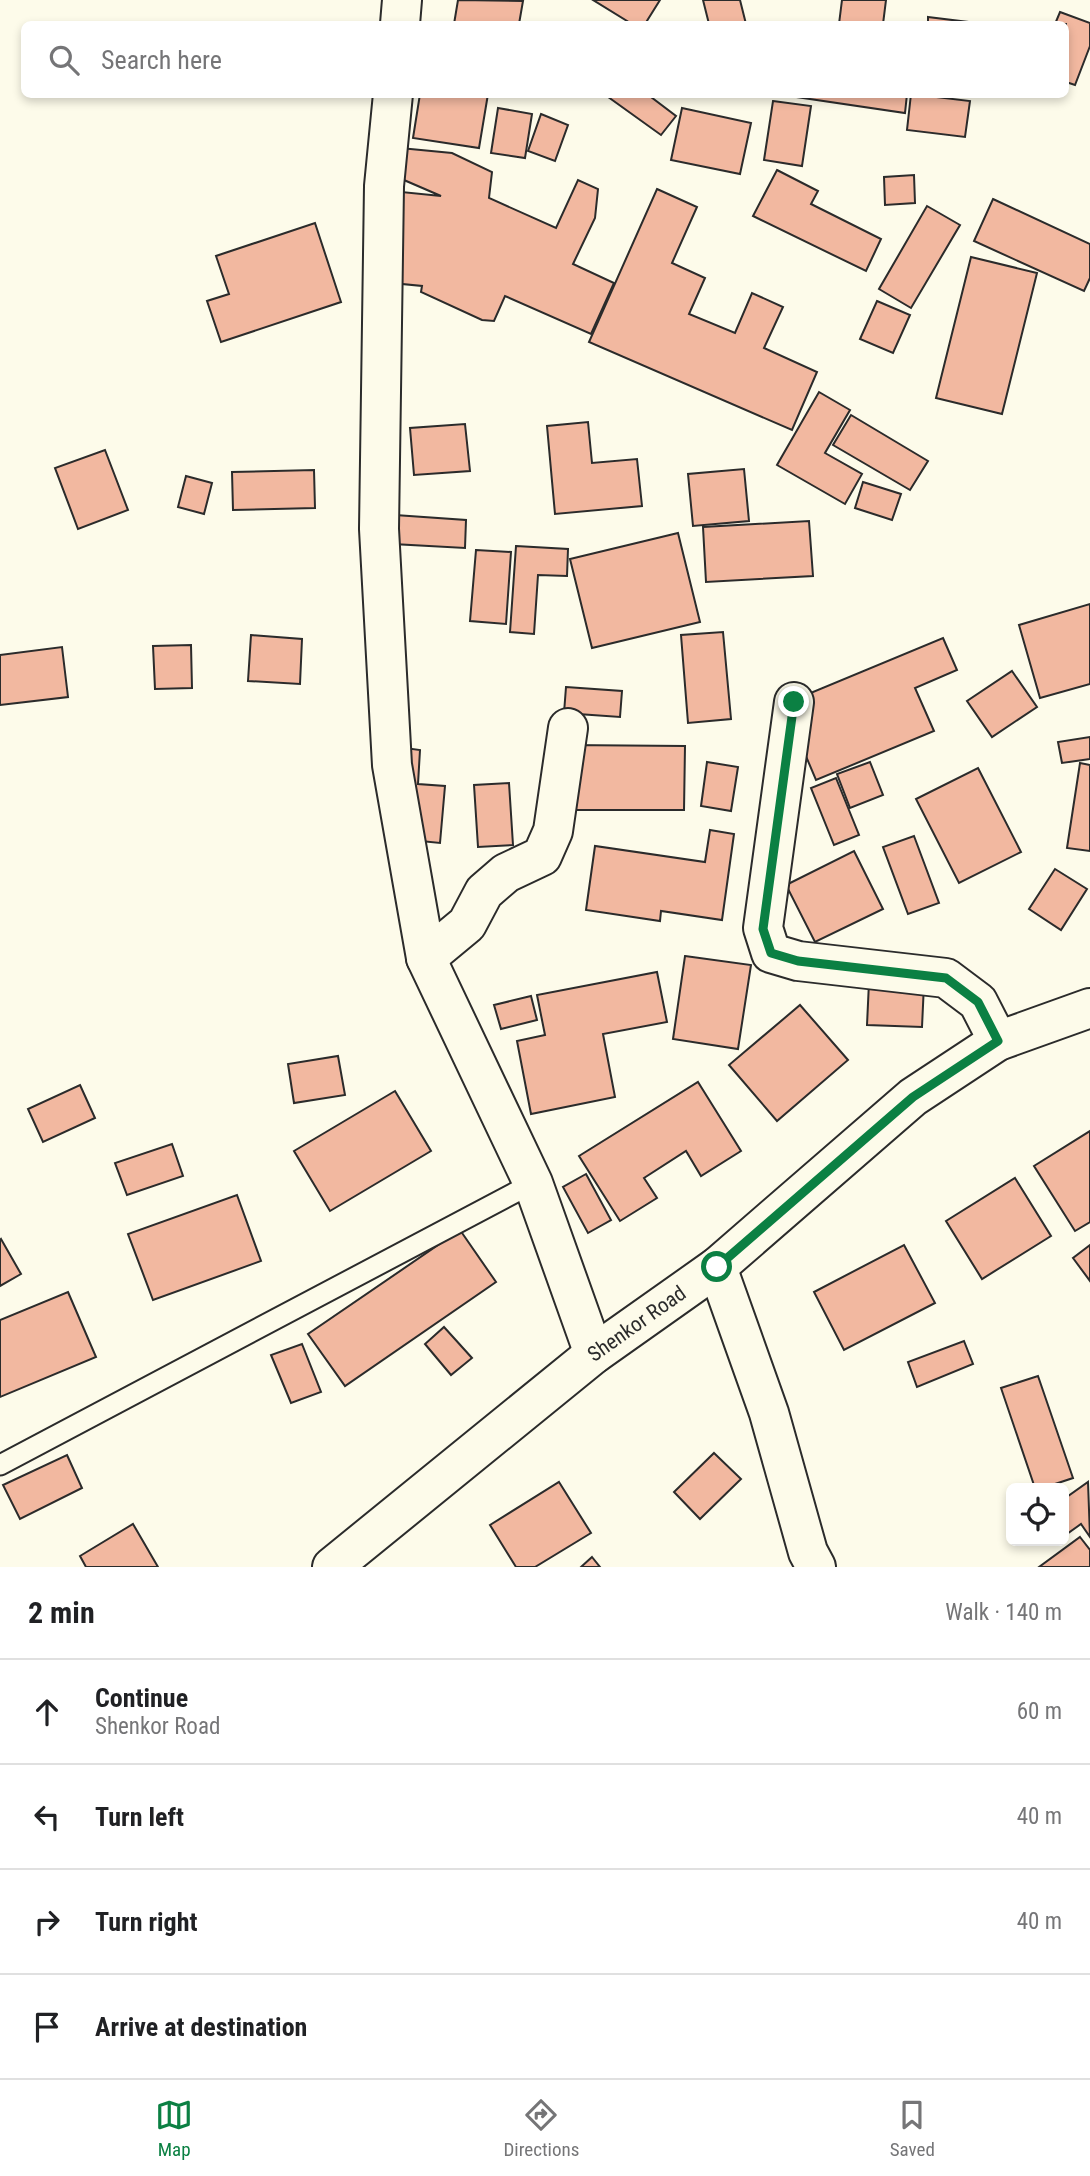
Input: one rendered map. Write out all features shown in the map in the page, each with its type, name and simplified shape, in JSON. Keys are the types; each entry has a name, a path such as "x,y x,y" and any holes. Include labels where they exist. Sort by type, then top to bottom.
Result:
{"street":[{"path":"400,21 402,0"},
{"path":"393,98 384,186 379,529 392,765 426,958 533,1183 594,1354"},
{"path":"794,702 763,929 771,953 798,961 946,978 978,1002 998,1041"},
{"path":"426,958 467,924 484,892 506,873 542,856 553,831 568,728"},
{"name":"Shenkor Road","path":"332,1567 594,1354 717,1267 913,1097 998,1041 1090,1008"},
{"path":"717,1267 769,1413 808,1552 816,1567"}],"lane":[{"path":"0,1465 533,1183"}],"building":[{"path":"458,0 523,1 520,21 454,21"},
{"path":"593,0 660,0 647,21 627,21"},
{"path":"703,0 740,0 745,21 708,21"},
{"path":"842,0 886,0 883,21 839,21"},
{"path":"1060,12 1090,23 1090,46 1075,85 1069,83 1069,21 1056,21"},
{"path":"928,17 960,21 928,21"},
{"path":"419,98 487,98 479,148 413,138"},
{"path":"610,98 652,98 676,116 661,135"},
{"path":"803,98 907,98 905,113"},
{"path":"911,98 970,101 965,137 907,130"},
{"path":"773,101 811,106 802,166 764,160"},
{"path":"498,108 532,114 525,158 491,153"},
{"path":"682,108 751,123 740,174 671,160"},
{"path":"541,114 568,125 555,161 528,151"},
{"path":"400,148 452,153 492,172 489,198 556,228 578,180 598,189 595,218 573,264 614,283 591,334 505,296 494,321 482,320 421,292 422,286 382,282 392,191 441,196 397,177"},
{"path":"777,170 818,191 811,204 881,239 866,271 753,216"},
{"path":"914,175 915,203 885,205 884,177"},
{"path":"657,189 697,207 672,263 705,278 689,314 735,333 752,293 783,307 764,348 817,372 792,430 589,342"},
{"path":"993,199 1090,244 1090,278 1084,291 974,241"},
{"path":"927,206 960,225 911,308 879,289"},
{"path":"315,223 341,302 221,342 207,301 229,294 216,256"},
{"path":"971,257 1037,273 1002,414 936,398"},
{"path":"877,301 910,315 893,353 860,339"},
{"path":"819,392 850,410 825,453 862,474 845,504 777,465"},
{"path":"851,415 928,461 910,490 833,445"},
{"path":"588,422 592,463 637,459 642,506 555,514 547,426"},
{"path":"465,424 470,471 414,475 410,428"},
{"path":"105,450 128,510 78,529 55,468"},
{"path":"744,469 749,521 693,526 688,474"},
{"path":"314,470 315,508 233,510 232,472"},
{"path":"186,476 212,483 204,514 178,507"},
{"path":"863,482 901,494 892,520 855,508"},
{"path":"395,515 466,520 465,548 393,544"},
{"path":"809,521 813,576 706,582 703,527"},
{"path":"678,533 700,622 592,648 570,559"},
{"path":"516,546 568,549 567,576 538,575 534,634 510,632"},
{"path":"476,550 511,552 506,624 470,621"},
{"path":"1090,604 1090,684 1040,698 1019,625"},
{"path":"723,632 731,719 688,723 681,635"},
{"path":"251,635 302,639 300,684 248,681"},
{"path":"943,638 957,670 915,688 934,731 816,780 784,704"},
{"path":"191,645 192,688 155,689 153,646"},
{"path":"62,647 68,697 0,705 0,655"},
{"path":"1012,671 1037,707 992,737 967,701"},
{"path":"566,687 622,691 620,717 564,713"},
{"path":"1090,737 1090,759 1062,763 1058,742"},
{"path":"566,745 685,746 684,810 566,810"},
{"path":"398,747 420,750 418,784 445,786 440,843 391,838"},
{"path":"707,762 738,767 731,811 701,806"},
{"path":"870,762 883,795 850,808 837,774"},
{"path":"1080,763 1090,765 1090,851 1067,848"},
{"path":"978,768 1021,852 959,883 916,799"},
{"path":"836,778 859,835 834,845 811,788"},
{"path":"509,783 513,845 478,847 474,785"},
{"path":"710,830 734,834 722,920 661,911 660,921 586,910 595,846 705,862"},
{"path":"914,836 939,903 908,914 883,847"},
{"path":"854,851 883,909 815,942 786,885"},
{"path":"1055,869 1087,889 1061,930 1029,909"},
{"path":"685,956 751,965 738,1049 673,1039"},
{"path":"657,972 667,1022 603,1034 615,1097 531,1114 517,1041 545,1035 537,995"},
{"path":"869,982 924,984 922,1027 867,1025"},
{"path":"531,996 537,1020 501,1029 494,1005"},
{"path":"800,1005 848,1060 777,1121 729,1065"},
{"path":"338,1056 345,1095 294,1103 288,1064"},
{"path":"698,1082 741,1151 701,1176 686,1151 644,1178 657,1198 620,1221 579,1156"},
{"path":"80,1085 95,1118 43,1142 28,1109"},
{"path":"395,1091 431,1151 330,1211 294,1151"},
{"path":"1090,1131 1090,1222 1075,1231 1034,1166"},
{"path":"172,1144 183,1176 127,1195 115,1163"},
{"path":"586,1174 611,1220 588,1233 563,1187"},
{"path":"1015,1178 1051,1236 982,1279 946,1221"},
{"path":"237,1195 261,1261 153,1300 128,1234"},
{"path":"460,1230 496,1282 345,1386 308,1334"},
{"path":"0,1240 21,1274 0,1286"},
{"path":"904,1245 935,1303 844,1350 814,1292"},
{"path":"1090,1245 1090,1281 1073,1258"},
{"path":"68,1292 96,1357 0,1397 0,1320"},
{"path":"444,1327 472,1358 451,1375 425,1344"},
{"path":"964,1341 973,1364 917,1387 908,1362"},
{"path":"302,1344 321,1392 291,1403 271,1355"},
{"path":"1038,1376 1073,1478 1058,1483 1033,1483 1001,1388"},
{"path":"714,1453 741,1479 700,1519 674,1492"},
{"path":"67,1455 82,1488 20,1519 3,1485"},
{"path":"559,1482 591,1533 535,1567 516,1567 490,1525"},
{"path":"1088,1482 1090,1537 1081,1524 1069,1532 1069,1495"},
{"path":"133,1524 158,1567 86,1567 80,1556"},
{"path":"1080,1537 1090,1550 1090,1567 1039,1567 1069,1546"},
{"path":"592,1557 600,1567 581,1567"}],"route":[{"path":"717,1267 913,1097 998,1041 978,1002 946,978 798,961 771,953 763,929 794,702"}]}
